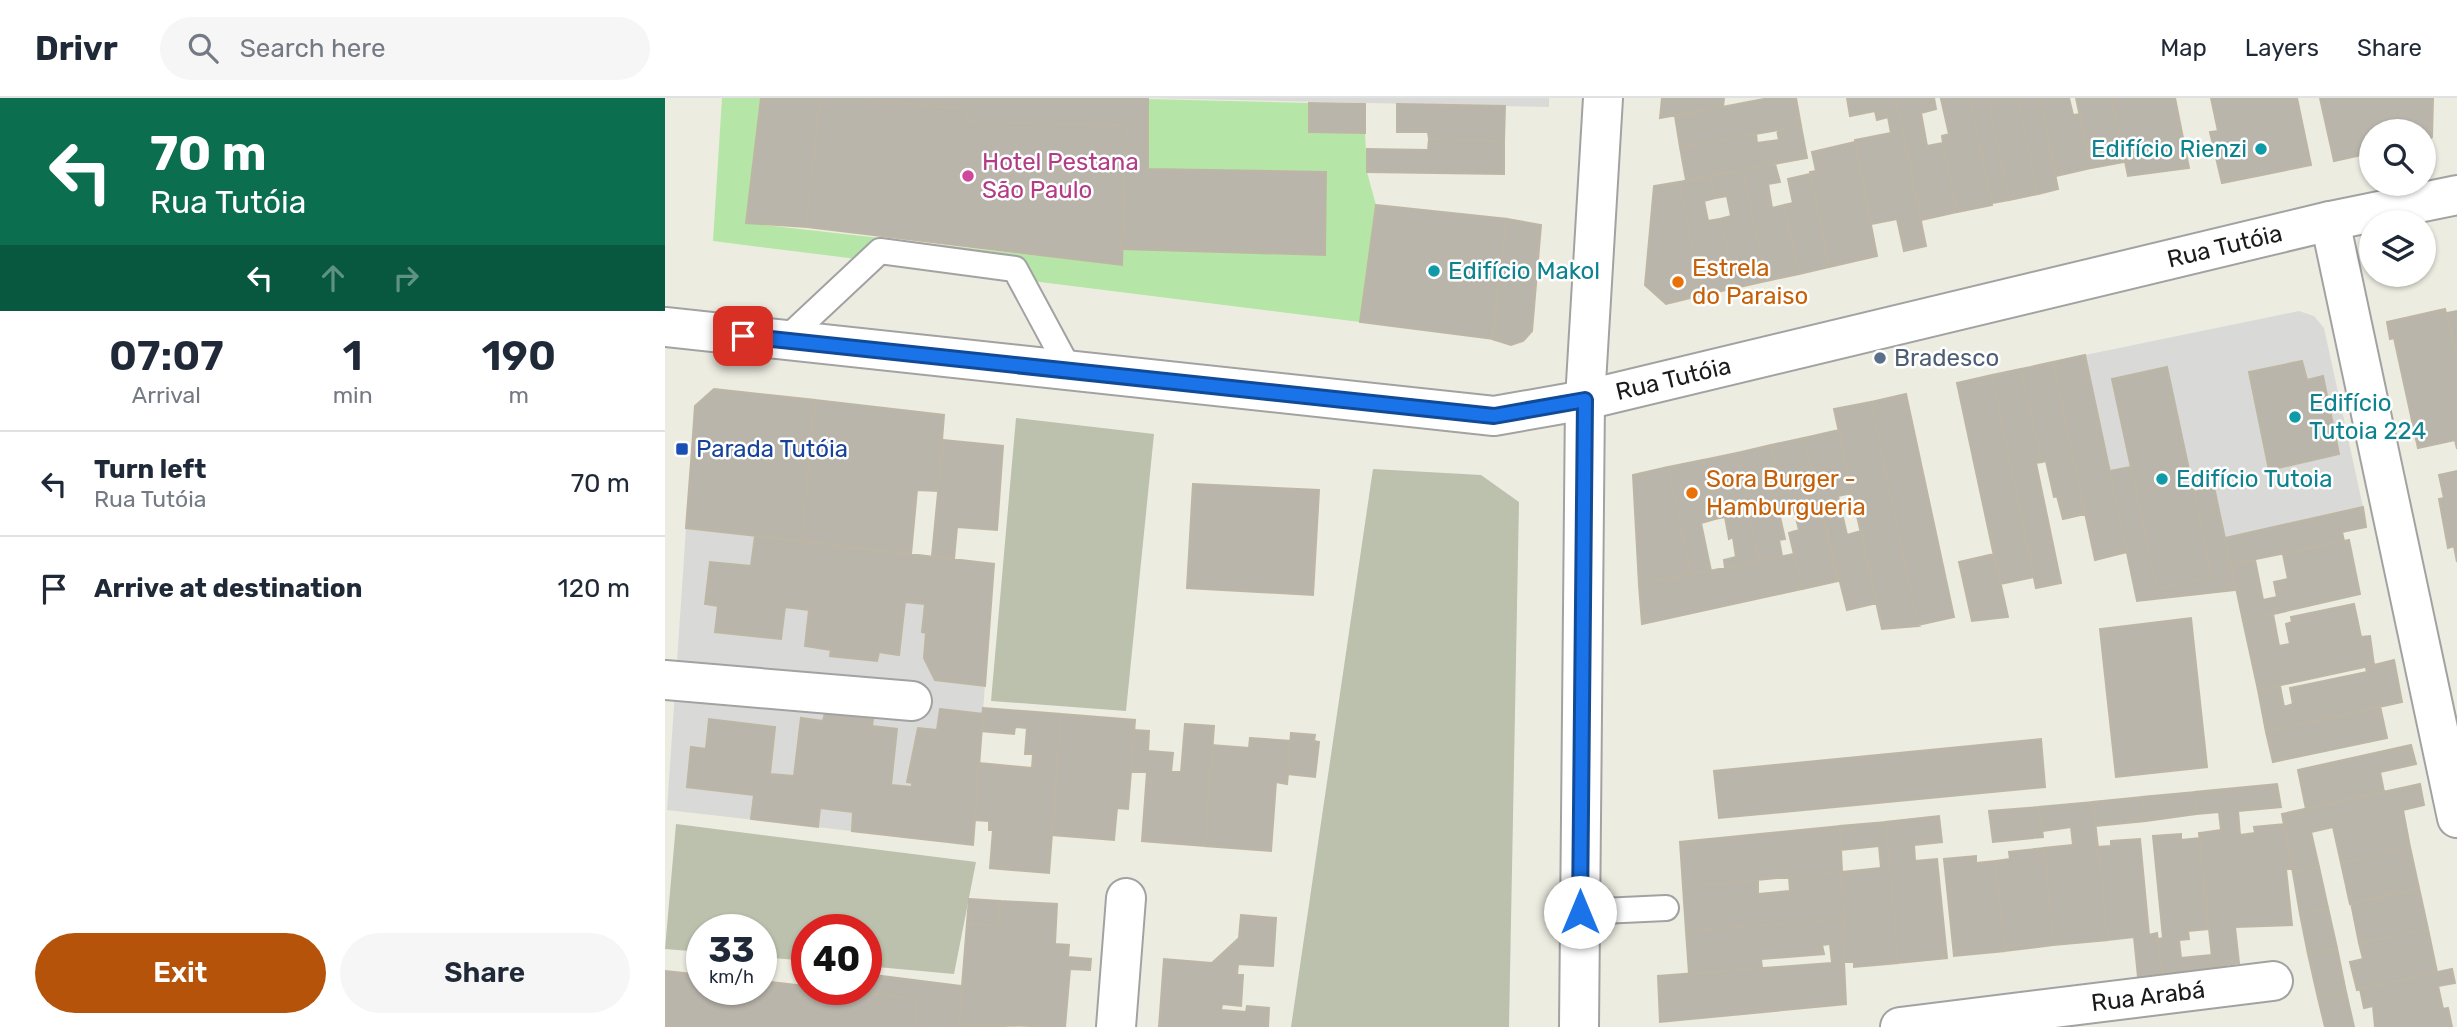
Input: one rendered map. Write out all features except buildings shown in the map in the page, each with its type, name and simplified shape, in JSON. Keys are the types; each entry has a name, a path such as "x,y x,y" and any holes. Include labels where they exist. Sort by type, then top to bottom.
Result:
{"street":[{"path":"1579,1027 1585,400 1603,98"},
{"name":"Rua Tutóia","path":"665,327 1494,416 1585,400 2330,221 2457,195"},
{"path":"2330,221 2457,818"},
{"path":"665,680 912,701"},
{"path":"1116,1027 1126,898"},
{"name":"Rua Arabá","path":"1900,1027 2273,981"}],"lane":[{"path":"785,340 880,251 1015,269 1070,371"},
{"path":"1580,912 1666,908"}],"shaded area":[{"path":"1148,98 1549,98 1549,107"},
{"path":"2299,311 2314,316 2324,328 2363,507 2225,538 2236,590 2137,601 2085,355"},
{"path":"1016,418 1154,434 1126,711 991,701"},
{"path":"1373,469 1481,475 1519,502 1509,1027 1291,1027"},
{"path":"686,528 994,564 973,845 667,810"},
{"path":"676,824 976,862 954,974 882,967 882,914 791,914 791,960 777,958 777,914 686,914 686,951 665,949"}],"green space":[{"path":"722,98 761,98 747,223 1121,265 1122,249 1325,255 1326,172 1148,169 1147,99 1309,103 1309,132 1365,133 1367,172 1376,205 1360,322 713,241"}],"place":[{"name":"Edifício Rienzi","path":"2261,149"},
{"name":"Hotel Pestana São Paulo","path":"968,176"},
{"name":"Edifício Makol","path":"1434,271"},
{"name":"Estrela do Paraiso","path":"1678,282"},
{"name":"Bradesco","path":"1880,358"},
{"name":"Edifício Tutoia 224","path":"2295,417"},
{"name":"Parada Tutóia","path":"682,449"},
{"name":"Edifício Tutoia","path":"2162,479"},
{"name":"Sora Burger - Hamburgueria","path":"1692,493"}],"route":[{"path":"743,336 1494,416 1585,400 1580,912"}]}
